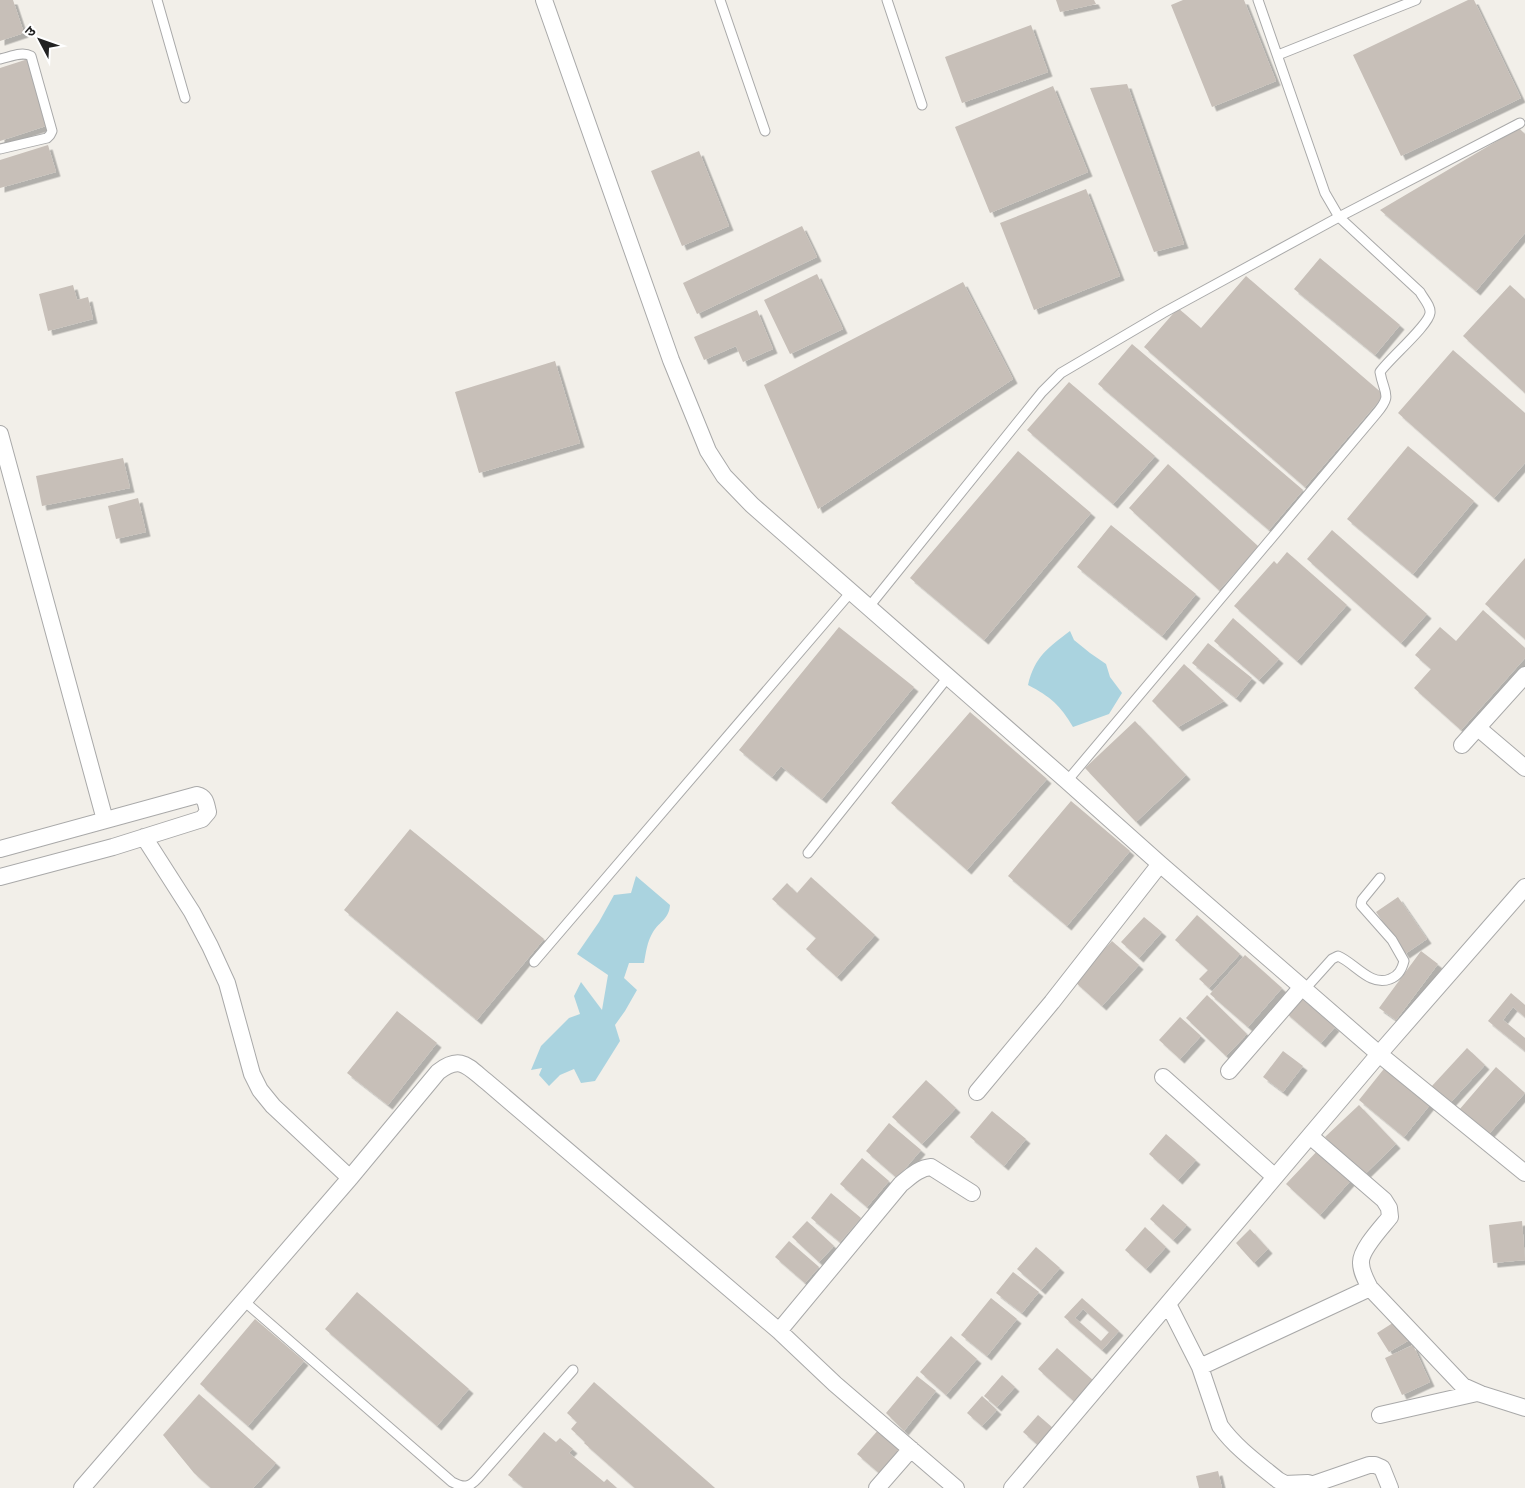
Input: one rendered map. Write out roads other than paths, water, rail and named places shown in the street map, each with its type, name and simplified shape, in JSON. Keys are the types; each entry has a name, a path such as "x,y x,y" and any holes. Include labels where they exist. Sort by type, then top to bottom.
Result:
{"street":[{"path":"544,0 671,360 708,451 724,476 752,505 1160,864 1379,1054 1525,1173"},
{"path":"0,434 5,477 105,820"},
{"path":"1462,745 1525,675"},
{"path":"1478,728 1525,768"},
{"path":"0,849 197,795 202,796 204,799 208,812 202,818 144,837 0,877"},
{"path":"144,837 192,912 210,946 227,984 252,1074 260,1090 273,1106 350,1178"},
{"path":"977,1092 1052,1002 1160,864"},
{"path":"1012,1488 1379,1054 1525,887"},
{"path":"1229,1071 1303,988"},
{"path":"82,1488 350,1178 438,1072 448,1064 456,1062 466,1066 487,1082 779,1331 835,1384 956,1488"},
{"path":"1163,1077 1275,1177"},
{"path":"1310,1136 1384,1200 1389,1208 1390,1217 1361,1255 1360,1264 1370,1288 1463,1386 1477,1393 1525,1408"},
{"path":"779,1331 901,1184 917,1172 931,1167 972,1193"},
{"path":"1200,1367 1370,1288"},
{"path":"1168,1304 1200,1367 1220,1426 1233,1443 1285,1484 1303,1483 1312,1486 1369,1465 1375,1465 1382,1468 1390,1488"},
{"path":"1380,1415 1477,1393"},
{"path":"877,1488 911,1449"}],"lane":[{"path":"157,0 185,98"},
{"path":"720,0 765,131"},
{"path":"887,0 922,104"},
{"path":"1067,781 1385,404 1387,396 1380,372 1386,363 1426,323 1430,313 1428,305 1420,292 1339,217 1325,193 1258,0"},
{"path":"1278,55 1416,0"},
{"path":"0,59 21,54 31,56 52,131 46,138 0,149"},
{"path":"868,608 1042,392 1061,373 1163,314 1339,217 1520,123"},
{"path":"534,962 851,592"},
{"path":"808,853 948,677"},
{"path":"1303,988 1332,959 1338,956 1364,975 1375,980 1384,982 1393,979 1401,971 1404,961 1397,947 1360,905 1380,878"},
{"path":"244,1301 452,1482 463,1487 468,1487 478,1478 573,1370"}],"water":[{"path":"1070,631 1074,640 1106,664 1110,677 1122,693 1109,714 1073,727 1054,702 1028,685 1034,667 1043,654"},
{"path":"636,876 670,905 666,917 651,936 644,963 629,963 624,978 637,990 615,1025 620,1041 595,1081 581,1083 574,1069 560,1075 549,1086 539,1075 542,1068 531,1070 541,1046 569,1018 580,1014 574,996 581,982 602,1010 608,975 577,954 599,922 614,895 631,893"}]}
